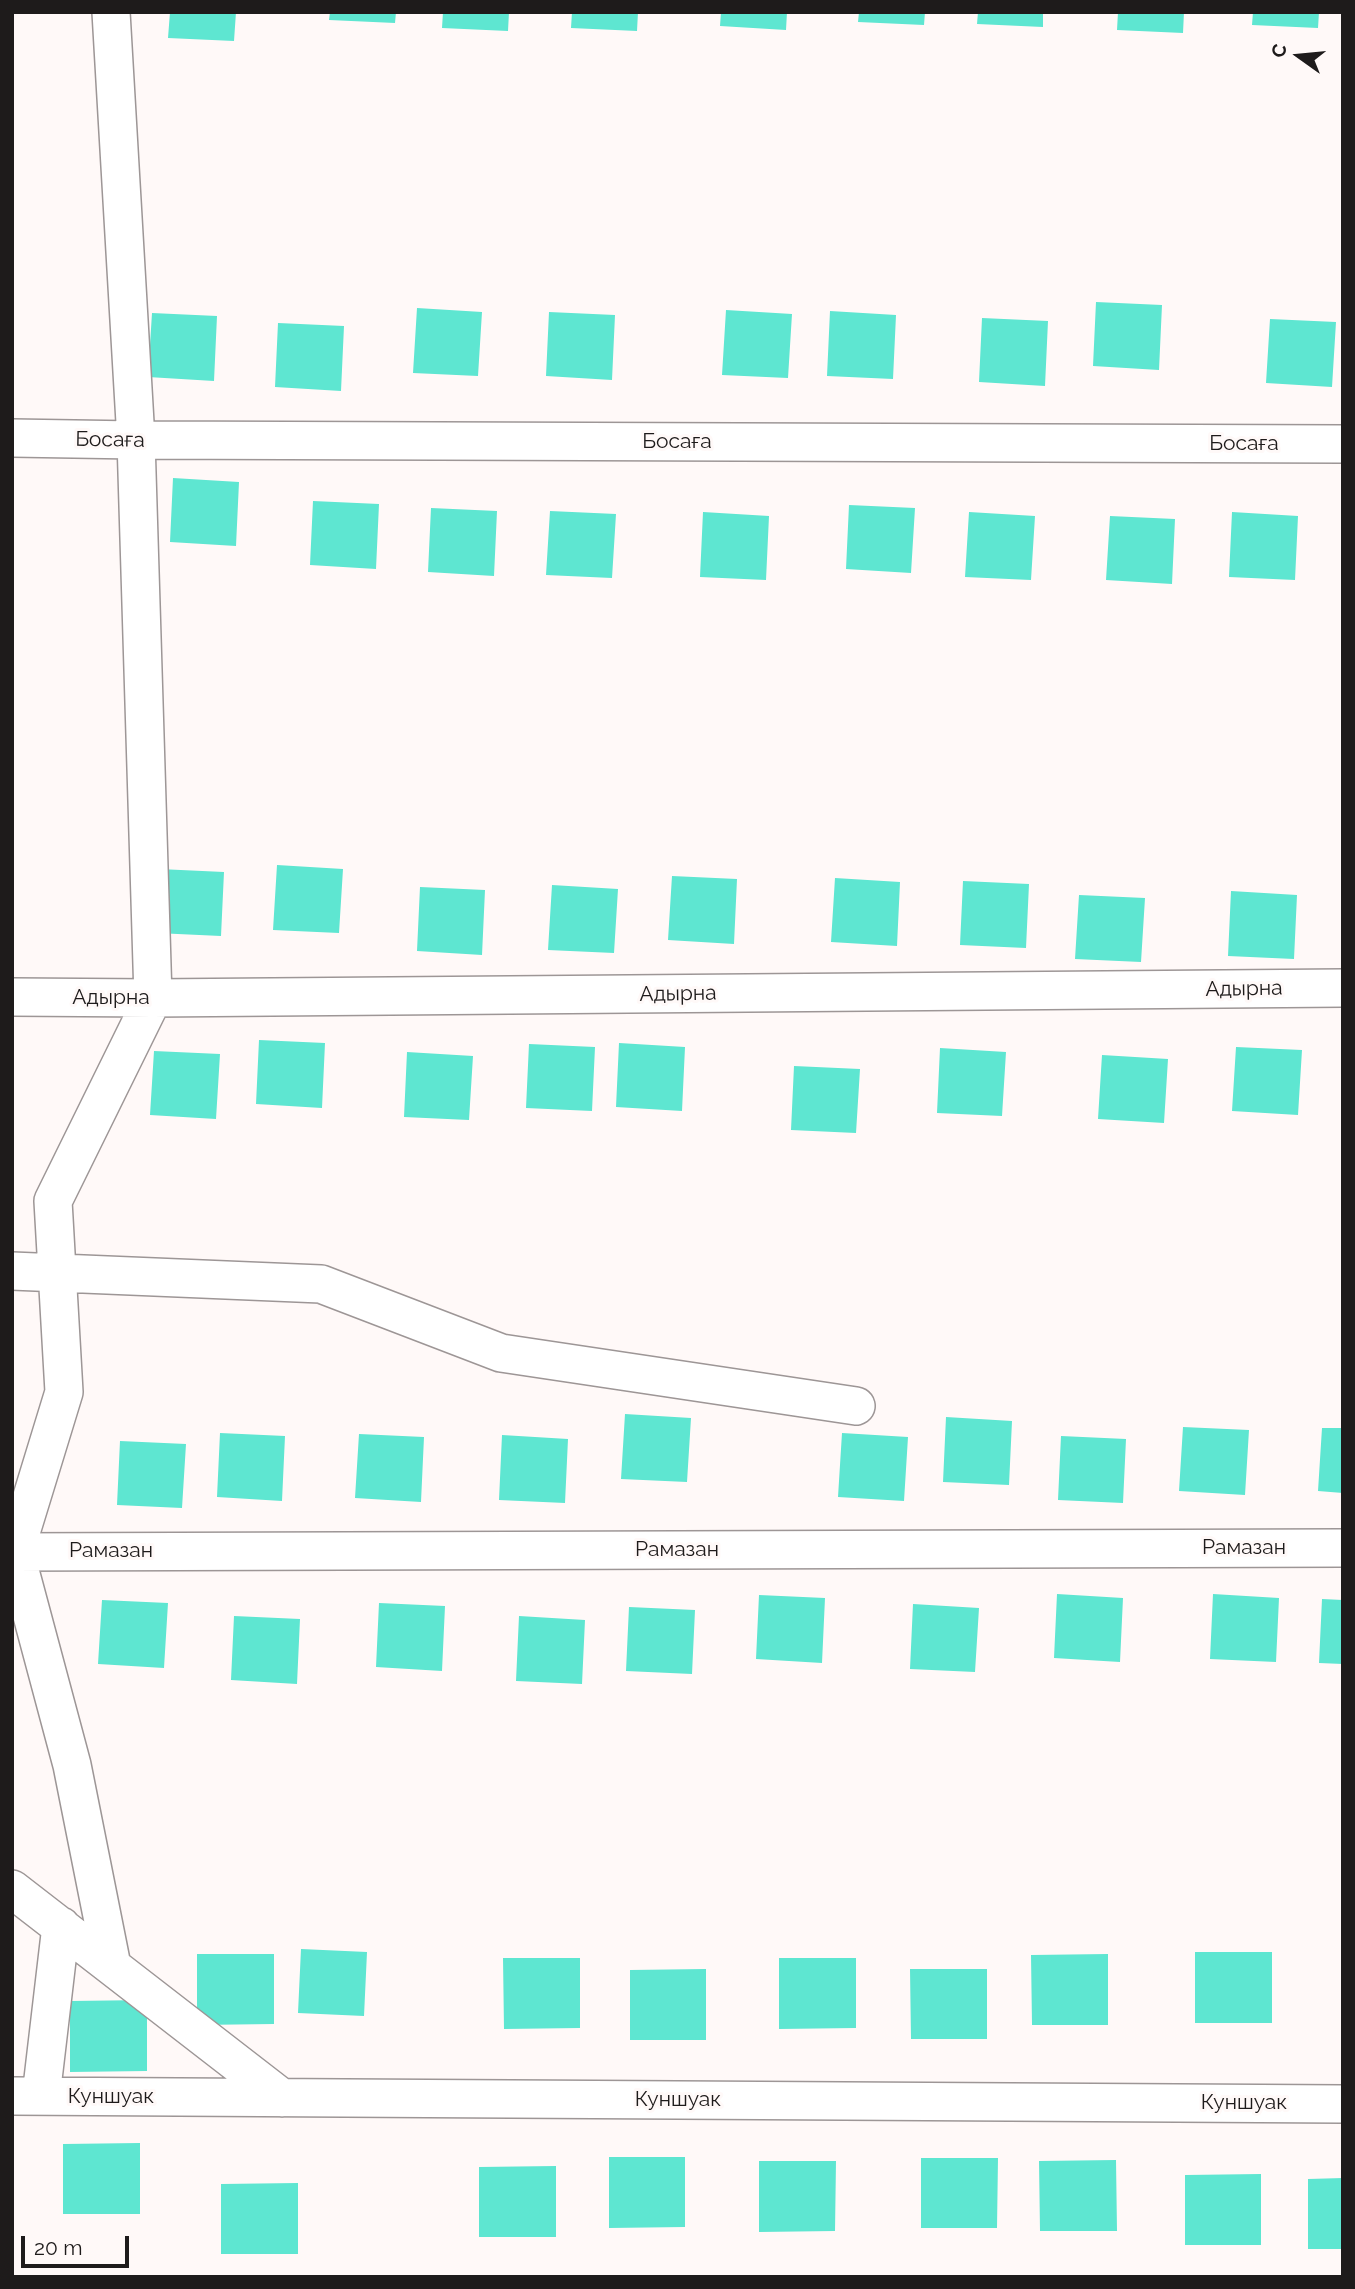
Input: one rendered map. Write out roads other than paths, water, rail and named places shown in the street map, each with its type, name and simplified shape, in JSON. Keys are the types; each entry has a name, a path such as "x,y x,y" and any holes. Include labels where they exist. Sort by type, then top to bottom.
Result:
{"street":[{"path":"111,12 136,440 153,998 52,1201 64,1392 13,1549 72,1765 112,1966"},
{"name":"Босаға","path":"12,438 1343,444"},
{"name":"Адырна","path":"12,997 1343,988"},
{"path":"12,1270 321,1284 501,1353 856,1406"},
{"name":"Рамазан","path":"13,1549 1343,1548"},
{"path":"12,1889 282,2098"},
{"path":"27,2096 61,1926"},
{"name":"Куншуак","path":"27,2096 1343,2104"}]}
